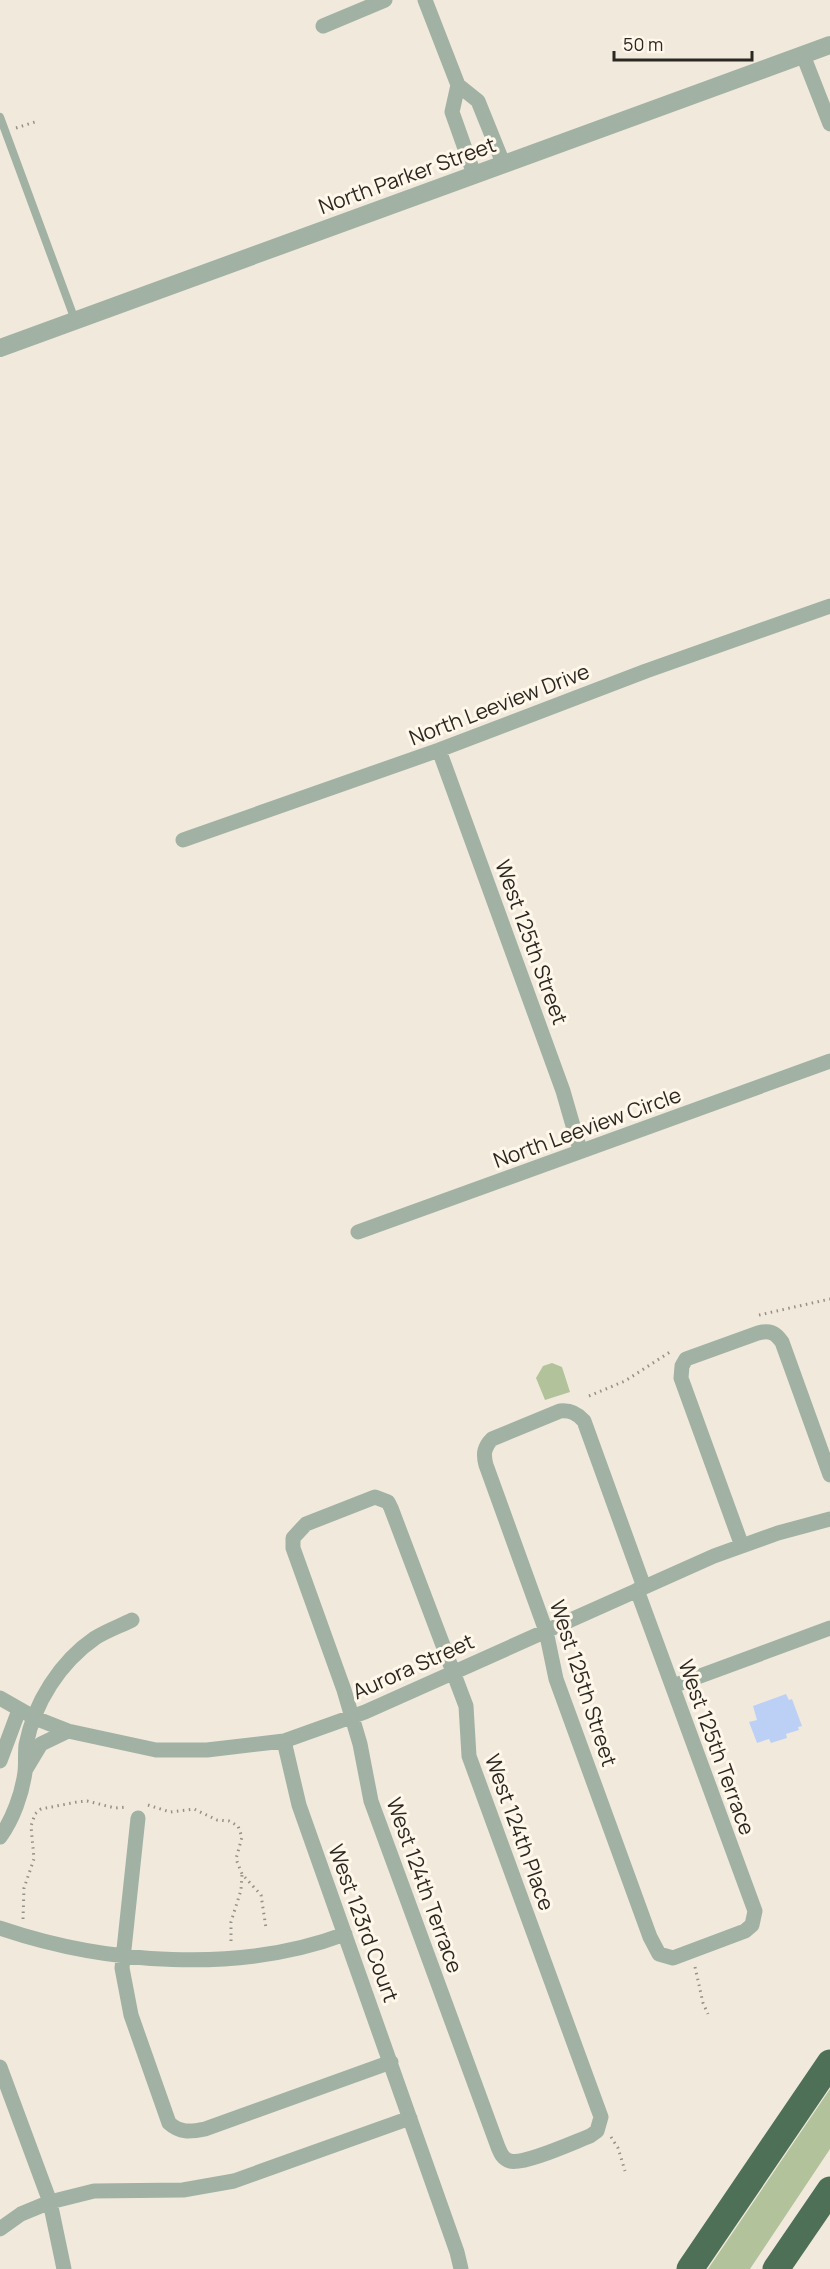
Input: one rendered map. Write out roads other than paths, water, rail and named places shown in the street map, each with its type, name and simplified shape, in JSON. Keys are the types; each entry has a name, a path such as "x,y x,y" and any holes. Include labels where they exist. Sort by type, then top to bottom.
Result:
{"highway":[{"path":"690,2269 830,2063"},
{"path":"776,2269 830,2190"}],"street":[{"path":"322,26 385,0"},
{"path":"425,0 458,85 478,101 503,164"},
{"name":"North Parker Street","path":"0,348 830,45"},
{"path":"803,55 830,124"},
{"path":"458,85 452,112 474,174"},
{"name":"North Leeview Drive","path":"183,840 439,750 646,671 830,606"},
{"name":"West 125th Street","path":"439,750 564,1091 580,1150"},
{"name":"North Leeview Circle","path":"358,1232 830,1061"},
{"path":"742,1546 680,1374 686,1359 758,1332 766,1330 777,1334 782,1342 830,1475"},
{"name":"West 125th Street","path":"573,1412 560,1411 495,1437 489,1443 484,1456 546,1631 556,1679 655,1949 659,1954 665,1957 678,1956 744,1931 752,1925 754,1919"},
{"name":"West 125th Terrace","path":"573,1412 584,1421 673,1686 755,1911 754,1919"},
{"name":"West 124th Place","path":"301,1528 375,1497 388,1502 466,1706 469,1756 598,2107 603,2131"},
{"name":"Aurora Street","path":"0,1698 35,1718 68,1731 156,1750 207,1750 284,1741 351,1716 742,1546 778,1533 830,1519"},
{"name":"West 124th Terrace","path":"301,1528 293,1538 293,1548 344,1690 360,1744 371,1801 502,2156 507,2160 522,2161 603,2131"},
{"path":"0,1837 11,1819 23,1783 26,1744 53,1679 73,1657 96,1638 132,1620"},
{"path":"673,1686 830,1628"},
{"path":"0,1761 19,1710"},
{"path":"25,1771 41,1744 68,1731"},
{"name":"West 123rd Court","path":"284,1741 299,1805 391,2062 461,2269"},
{"path":"138,1818 122,1968 131,2015 169,2123 176,2129 188,2132 205,2129 391,2062"},
{"path":"0,1928 68,1947 124,1955 191,1959 242,1958 275,1954 307,1947 345,1934"},
{"path":"0,2067 50,2202 64,2269"},
{"path":"0,2229 21,2214 50,2202 94,2191 183,2190 234,2181 410,2118"}],"lane":[{"path":"0,117 75,321"}],"water":[{"path":"786,1694 789,1700 792,1699 802,1726 798,1727 799,1730 786,1734 787,1738 771,1743 769,1739 757,1743 749,1722 757,1720 753,1706"}]}
